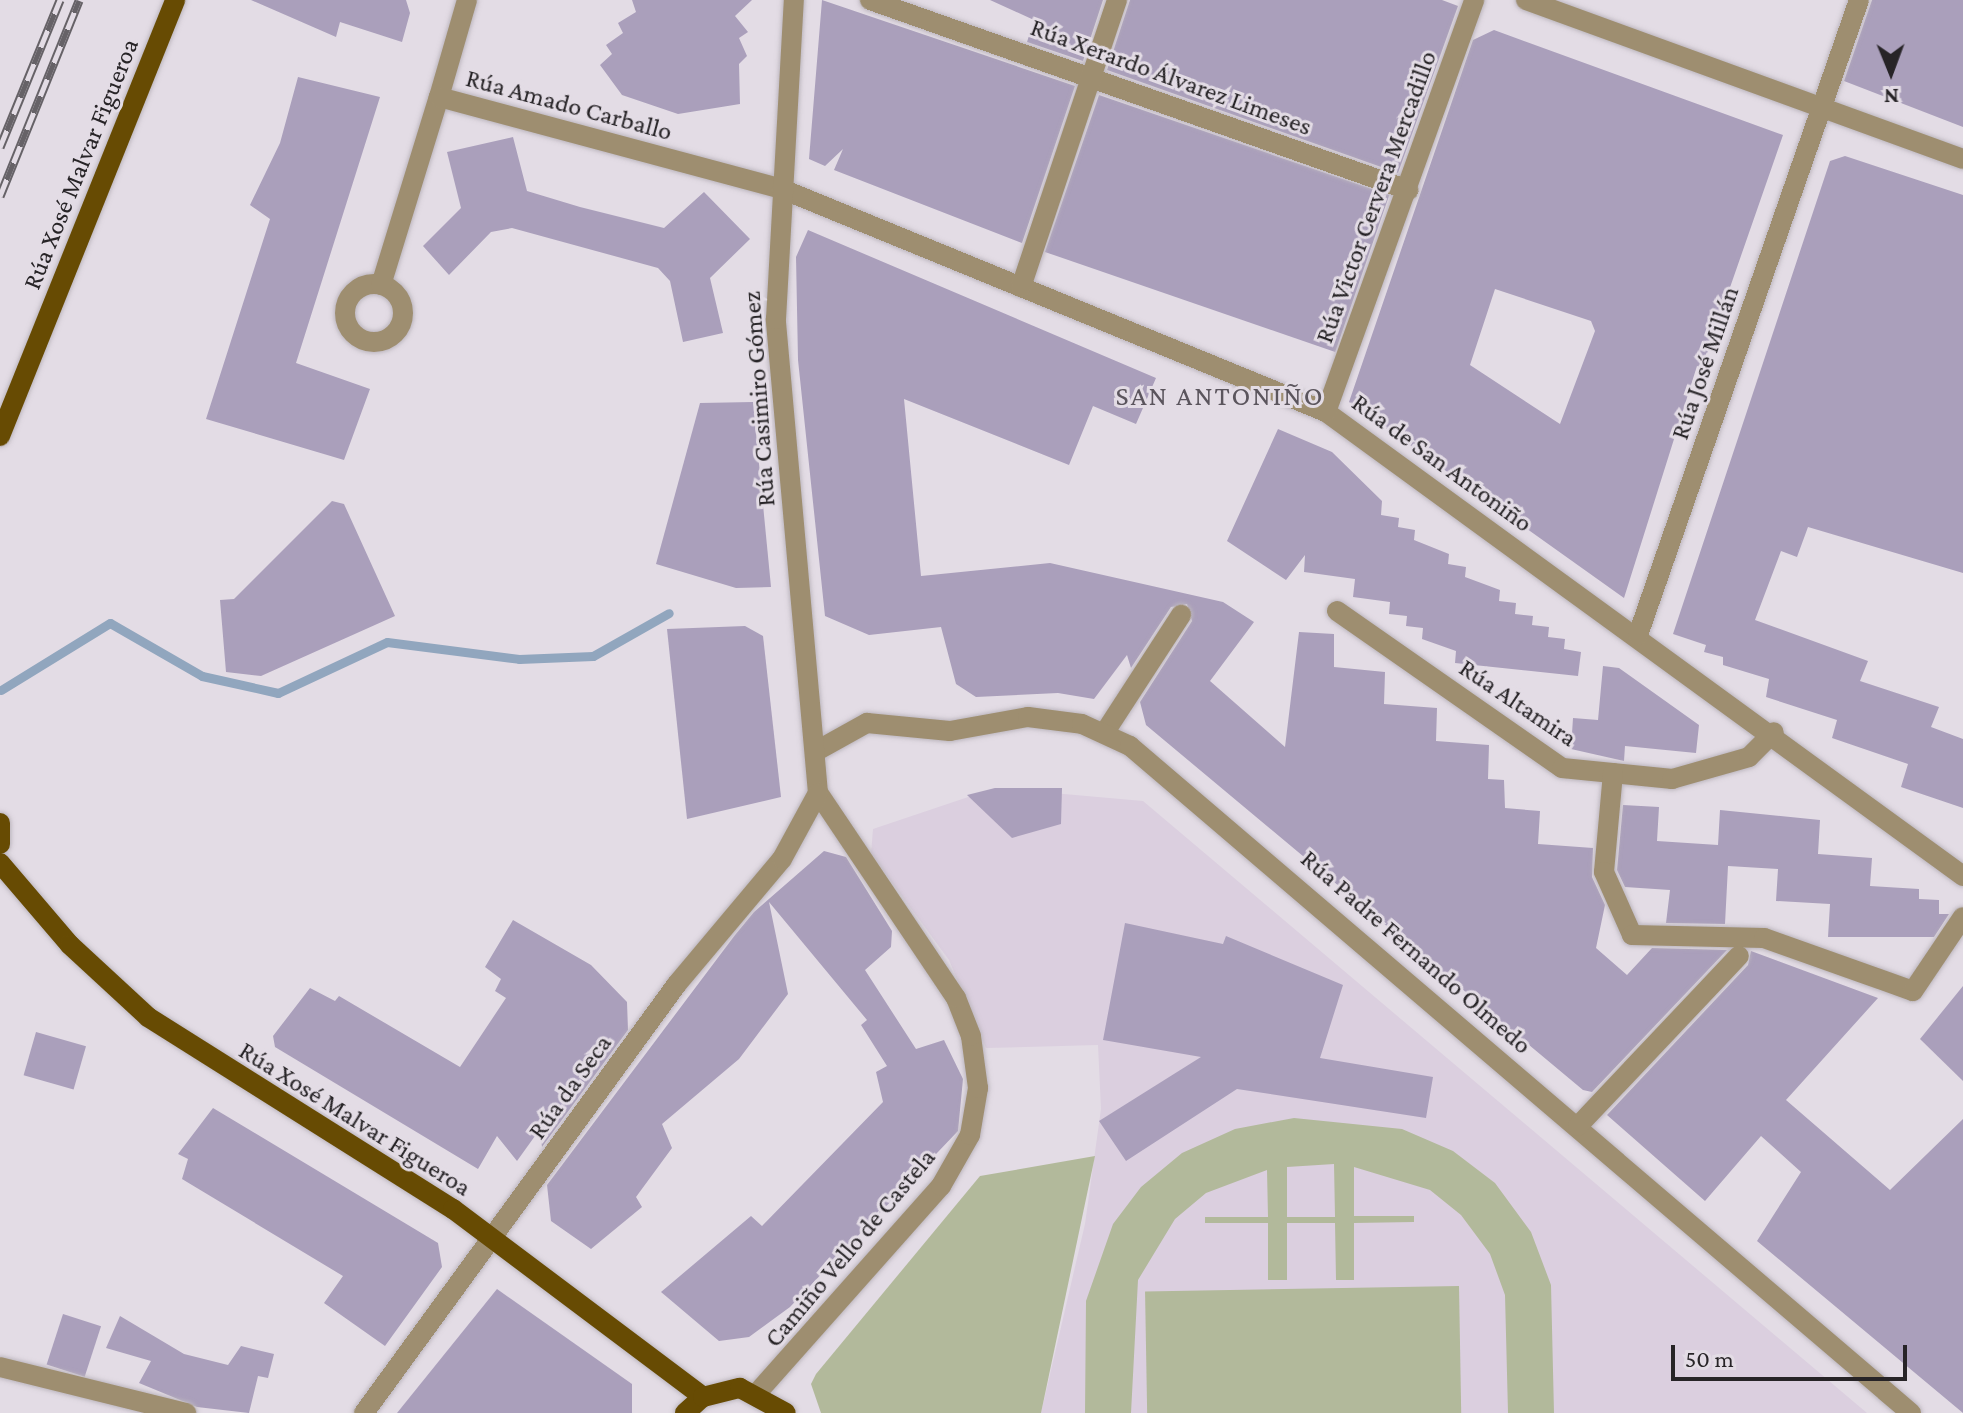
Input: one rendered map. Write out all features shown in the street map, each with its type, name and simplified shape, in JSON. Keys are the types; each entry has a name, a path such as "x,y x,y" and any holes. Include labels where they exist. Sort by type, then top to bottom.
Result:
{"main road":[{"name":"Rúa Xosé Malvar Figueroa","path":"0,436 175,0"},
{"path":"0,823 0,844"},
{"name":"Rúa Xosé Malvar Figueroa","path":"0,863 70,945 148,1017 493,1238 703,1397"},
{"path":"685,1413 703,1397 723,1390 758,1392 786,1413"}],"street":[{"path":"439,97 467,0"},
{"name":"Rúa Casimiro Gómez","path":"794,0 782,189 778,360 820,749 818,793"},
{"name":"Rúa Xerardo Álvarez Limeses","path":"870,0 1090,74 1408,190"},
{"path":"1021,287 1117,0"},
{"name":"Rúa Victor Cervera Mercadillo","path":"1326,412 1474,0"},
{"path":"1526,0 1963,159"},
{"name":"Rúa José Millán","path":"1638,635 1859,0"},
{"name":"Rúa Amado Carballo","path":"381,285 439,97 782,189"},
{"name":"Rúa de San Antoniño","path":"782,189 1326,412 1774,732 1963,876"},
{"name":"Rúa Altamira","path":"1337,611 1562,768 1672,779 1749,757 1774,732"},
{"path":"1105,732 1181,615"},
{"name":"Rúa Padre Fernando Olmedo","path":"820,749 867,723 950,731 1028,717 1105,732 1253,845 1911,1413"},
{"path":"1613,773 1604,872 1632,935 1764,938 1913,991 1963,917"},
{"name":"Rúa da Seca","path":"364,1413 677,984 782,859 818,793"},
{"name":"Camiño Vello de Castela","path":"758,1392 941,1186 970,1135 978,1088 971,1036 956,998 818,793"},
{"path":"1578,1126 1739,956"},
{"path":"0,1367 186,1413"}],"shaded area":[{"path":"995,788 1143,801 1867,1413 1041,1413 1085,1224 1101,1109 1098,1045 986,1048 949,960 871,854 873,829"}],"green space":[{"path":"1294,1118 1402,1129 1453,1151 1495,1183 1531,1232 1551,1285 1554,1413 1508,1413 1505,1295 1490,1254 1461,1215 1430,1190 1354,1167 1354,1216 1414,1216 1414,1222 1354,1223 1354,1280 1336,1280 1335,1223 1287,1223 1287,1280 1268,1280 1268,1223 1205,1223 1205,1217 1268,1217 1267,1170 1206,1193 1175,1219 1138,1280 1131,1413 1085,1413 1086,1301 1113,1224 1141,1187 1182,1153 1235,1129","holes":["1334,1164 1335,1217 1287,1217 1287,1167"]},
{"path":"1095,1156 1041,1413 821,1413 811,1384 816,1374 980,1176"},
{"path":"1459,1286 1461,1413 1147,1413 1145,1291"}],"building":[{"path":"251,0 406,0 410,13 402,42 340,22 336,37"},
{"path":"632,0 752,0 735,16 748,32 739,38 747,56 739,64 740,104 678,114 622,95 600,65 612,54 606,45 623,33 618,23 636,12"},
{"path":"822,0 1075,86 1022,243 834,170 843,149 825,166 809,159"},
{"path":"990,0 1103,0 1083,61 1027,42 1034,20"},
{"path":"1130,0 1442,0 1458,6 1398,173 1107,70"},
{"path":"1872,0 1963,0 1963,127 1844,81"},
{"path":"1494,30 1783,135 1702,368 1697,366 1624,598 1349,402 1473,40","holes":["1495,289 1591,321 1595,331 1560,424 1470,365"]},
{"path":"298,77 380,97 296,363 370,389 344,460 206,419 270,219 250,205 280,143"},
{"path":"1099,95 1389,195 1335,352 1045,252"},
{"path":"513,137 527,191 580,207 664,228 704,192 750,239 710,278 723,333 683,342 670,281 658,268 512,228 491,232 449,275 423,246 461,208 447,152"},
{"path":"1845,156 1963,195 1963,573 1808,527 1797,557 1781,551 1755,620 1868,661 1860,681 1939,707 1931,727 1963,739 1963,808 1901,787 1908,764 1832,738 1837,720 1766,697 1769,679 1723,665 1723,657 1704,652 1706,645 1673,634 1830,161"},
{"path":"808,230 1156,378 1136,424 1093,406 1069,465 904,399 921,576 1050,563 1223,602 1254,622 1210,681 1285,747 1299,632 1334,634 1334,667 1385,672 1384,704 1437,708 1436,741 1489,745 1488,779 1504,780 1505,808 1540,811 1538,844 1593,848 1592,877 1605,905 1596,948 1627,975 1652,948 1727,950 1592,1092 1583,1090 1146,725 1140,702 1192,621 1187,604 1171,607 1131,668 1127,655 1094,699 1058,693 976,697 956,684 941,627 869,635 825,616 798,360 796,257"},
{"path":"753,402 771,587 736,588 656,564 700,403"},
{"path":"1278,429 1332,452 1382,501 1381,515 1399,518 1398,527 1415,530 1414,540 1449,554 1448,564 1466,567 1465,577 1500,590 1499,601 1516,603 1515,614 1533,616 1532,625 1549,627 1548,637 1565,639 1564,649 1581,652 1578,676 1455,663 1456,651 1422,639 1423,628 1406,626 1407,616 1389,614 1390,602 1353,597 1355,579 1304,572 1305,555 1286,580 1227,541"},
{"path":"332,501 344,504 395,616 261,676 226,672 220,600 234,599"},
{"path":"745,626 763,636 781,797 687,819 667,629"},
{"path":"1603,666 1619,668 1699,725 1696,753 1625,746 1624,761 1571,749 1573,718 1598,720"},
{"path":"995,788 1062,788 1061,824 1012,838 967,795"},
{"path":"1623,805 1659,807 1657,841 1718,845 1720,810 1820,820 1818,854 1872,858 1870,886 1919,889 1919,899 1939,900 1939,914 1949,914 1934,937 1828,937 1830,904 1776,901 1778,869 1728,866 1725,924 1666,923 1670,890 1625,887 1617,870"},
{"path":"824,851 846,857 892,931 891,947 865,970 916,1049 944,1040 963,1079 958,1131 790,1307 749,1337 719,1341 661,1292 751,1216 762,1226 883,1102 876,1072 887,1066 861,1025 867,1020 769,902 788,994 739,1059 662,1124 672,1148 636,1197 642,1207 591,1249 551,1221 547,1185 754,912"},
{"path":"513,920 591,965 627,1002 628,1030 542,1147 540,1129 517,1161 497,1136 478,1169 275,1047 273,1036 310,988 335,1001 339,996 460,1067 506,998 495,991 501,979 485,967"},
{"path":"1125,923 1223,944 1226,936 1343,985 1320,1058 1433,1077 1426,1118 1237,1089 1126,1161 1099,1121 1201,1057 1103,1040"},
{"path":"1751,951 1878,998 1786,1100 1890,1190 1963,1119 1963,1413 1757,1241 1801,1172 1761,1136 1705,1201 1607,1115 1748,965"},
{"path":"1963,986 1963,1081 1920,1039"},
{"path":"36,1032 86,1046 74,1090 24,1075"},
{"path":"213,1108 438,1243 442,1267 385,1346 324,1303 343,1276 182,1179 188,1159 178,1154"},
{"path":"497,1289 632,1384 632,1413 397,1413"},
{"path":"63,1314 101,1326 85,1377 47,1364"},
{"path":"120,1316 184,1354 228,1365 241,1346 274,1354 268,1378 258,1376 249,1413 197,1407 139,1383 151,1361 106,1348"}],"waterway":[{"path":"1,690 110,623 202,676 278,693 387,642 519,659 593,656 669,613"}],"railway":[{"path":"0,147 60,0"},
{"path":"0,196 79,0"}],"district":[{"name":"SAN ANTONIÑO","path":"1220,396"}]}
